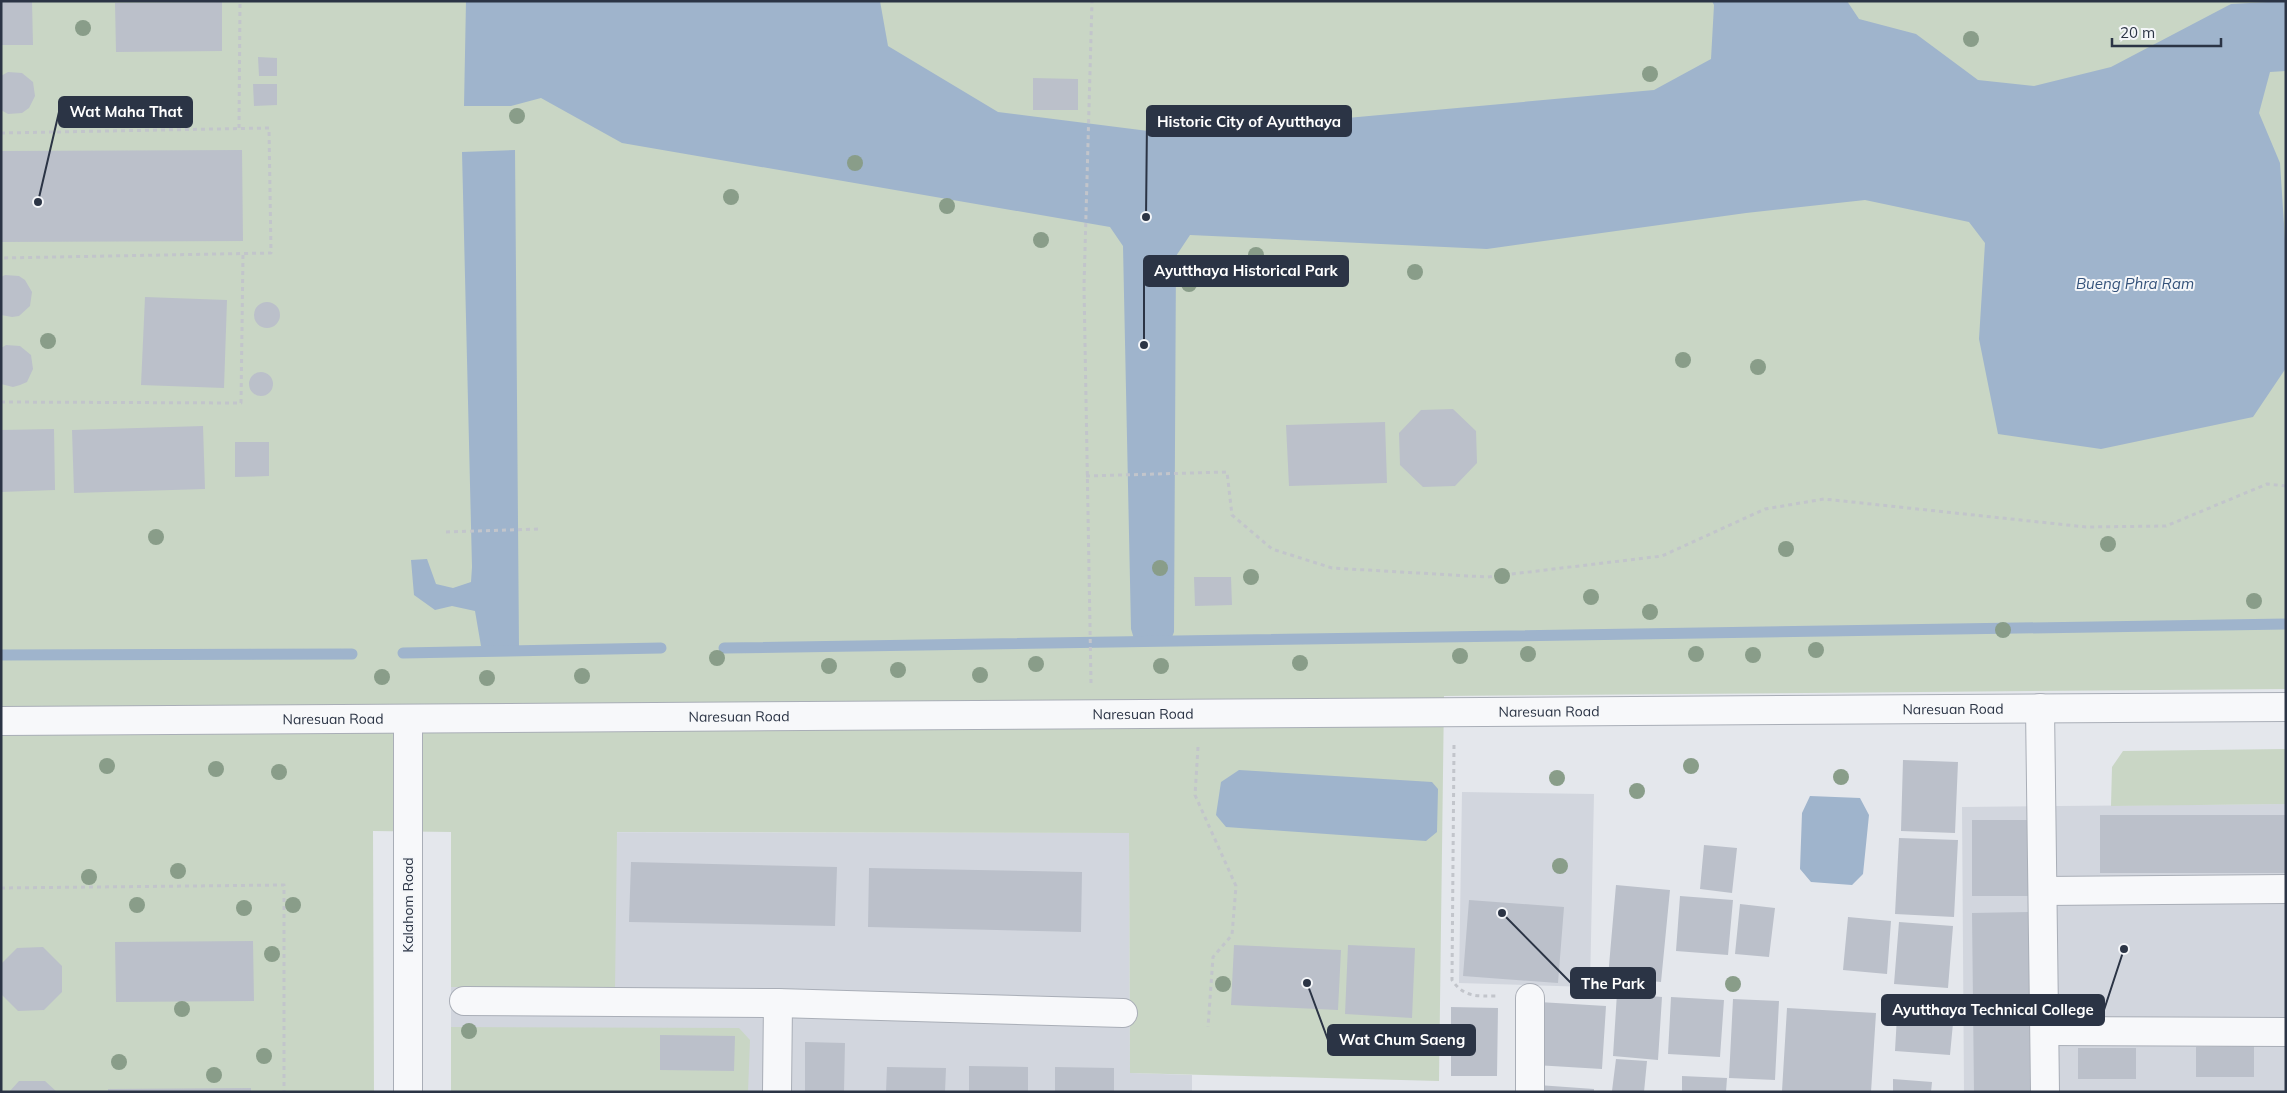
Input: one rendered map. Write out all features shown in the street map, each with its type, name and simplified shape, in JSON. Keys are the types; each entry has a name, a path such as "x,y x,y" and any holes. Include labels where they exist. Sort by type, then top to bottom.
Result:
{"street":[{"name":"Naresuan Road","path":"1,721 2286,706"},
{"path":"2040,708 2046,1031 2045,1092"},
{"name":"Kalahom Road","path":"408,719 408,1092"},
{"path":"2043,891 2286,889"},
{"path":"1530,998 1530,1092"},
{"path":"464,1001 778,1003 1123,1013"},
{"path":"777,1092 778,1003"},
{"path":"2046,1031 2286,1032"}],"path":[{"path":"239,128 240,1"},
{"path":"1090,660 1084,286 1092,1"},
{"path":"1,133 269,128 271,252 1,258"},
{"path":"1,402 241,403 243,253"},
{"path":"1086,476 1227,472 1232,515 1272,549 1332,568 1487,577 1662,556 1764,509 1824,499 2086,527 2166,526 2267,484 2286,486"},
{"path":"446,532 541,529"},
{"path":"1454,712 1452,980 1458,989 1468,995 1530,998"},
{"path":"1200,714 1195,795 1236,886 1232,935 1213,957 1208,1027"},
{"path":"1,888 284,885 284,1092"}],"shaded area":[{"path":"1462,792 1594,794 1590,987 1459,983"},
{"path":"2286,804 2286,1092 1964,1092 1962,807"},
{"path":"451,832 1129,833 1130,1073 1192,1075 1192,1092 451,1092"}],"green space":[{"path":"1,1 2286,1 2286,689 1444,696 1439,1081 1130,1073 1129,833 617,832 615,989 451,987 451,832 373,831 374,1092 1,1092"},
{"path":"2286,749 2286,804 2111,806 2112,767 2123,751"},
{"path":"451,1027 739,1028 750,1040 748,1092 451,1092"}],"water":[{"name":"Bueng Phra Ram","path":"466,1 880,1 888,46 998,112 1172,134 1654,90 1711,59 1714,5 1712,1 1847,1 1859,19 1916,34 1978,80 2034,86 2111,67 2231,4 2286,1 2286,71 2270,72 2259,113 2280,163 2286,255 2286,368 2253,417 2101,449 1998,434 1979,339 1985,243 1969,222 1865,200 1746,213 1487,249 1190,235 1176,256 1174,632 1170,642 1135,642 1131,629 1123,246 1110,227 622,143 541,98 511,106 464,106"},
{"path":"515,150 519,647 481,646 475,611 452,606 435,610 414,595 411,560 427,559 436,584 453,588 471,582 462,152"},
{"path":"1239,770 1432,782 1438,789 1437,832 1426,841 1226,827 1216,815 1221,782"},
{"path":"1810,796 1860,798 1869,815 1863,874 1852,885 1811,882 1800,869 1802,813"}],"building":[{"path":"1,1 32,1 33,45 1,45"},
{"path":"222,2 222,51 116,52 115,3"},
{"path":"258,57 277,58 277,76 259,76"},
{"path":"8,72 22,73 33,82 35,96 29,108 22,113 8,114 1,110 1,76"},
{"path":"1033,78 1078,79 1078,110 1033,110"},
{"path":"253,84 277,84 277,105 254,106"},
{"path":"242,150 243,241 1,242 1,151"},
{"path":"5,275 19,276 25,280 32,292 30,306 19,316 1,315 1,277"},
{"path":"145,297 227,300 224,388 141,385"},
{"path":"267,302 276,306 280,315 276,324 267,328 258,324 254,315 258,306"},
{"path":"6,345 20,346 31,355 33,369 27,382 13,387 1,384 1,348"},
{"path":"261,372 270,375 273,384 270,393 261,396 252,393 249,384 252,375"},
{"path":"1453,409 1476,431 1477,463 1455,486 1423,487 1400,465 1399,433 1421,410"},
{"path":"1385,422 1387,483 1289,486 1286,425"},
{"path":"203,426 205,489 74,493 72,430"},
{"path":"54,429 55,490 1,492 1,430"},
{"path":"235,442 269,442 269,476 235,477"},
{"path":"1194,577 1231,577 1232,605 1195,606"},
{"path":"1903,760 1958,762 1955,833 1901,831"},
{"path":"2100,815 2286,815 2286,873 2100,873"},
{"path":"1972,820 2030,820 2030,896 1972,896"},
{"path":"1899,838 1958,840 1954,917 1895,914"},
{"path":"1704,845 1737,848 1732,893 1700,889"},
{"path":"631,862 837,867 835,926 629,922"},
{"path":"869,868 1082,872 1081,932 868,927"},
{"path":"1616,885 1670,890 1661,982 1608,977"},
{"path":"1680,896 1733,900 1728,955 1676,951"},
{"path":"1469,900 1564,907 1558,983 1463,976"},
{"path":"1740,904 1775,908 1769,957 1735,954"},
{"path":"2029,912 2030,1092 1974,1092 1972,913"},
{"path":"1848,917 1891,921 1887,974 1843,970"},
{"path":"1899,922 1953,926 1948,988 1894,984"},
{"path":"253,941 254,1001 116,1002 115,942"},
{"path":"1234,945 1341,950 1338,1010 1231,1005"},
{"path":"1348,945 1415,948 1412,1018 1345,1014"},
{"path":"43,947 62,966 62,992 44,1010 18,1011 1,994 1,964 17,948"},
{"path":"1617,993 1662,997 1658,1060 1613,1056"},
{"path":"1671,997 1724,1000 1720,1057 1668,1054"},
{"path":"1898,998 1955,1002 1950,1055 1895,1051"},
{"path":"1733,999 1779,1001 1775,1080 1729,1078"},
{"path":"1539,1002 1606,1006 1602,1069 1535,1065"},
{"path":"1451,1007 1498,1008 1497,1076 1451,1076"},
{"path":"1787,1008 1876,1013 1871,1092 1782,1091"},
{"path":"660,1035 735,1036 734,1071 660,1070"},
{"path":"805,1042 845,1043 844,1092 805,1092"},
{"path":"2254,1046 2254,1077 2196,1077 2196,1047"},
{"path":"2078,1048 2136,1048 2136,1079 2078,1079"},
{"path":"1616,1059 1647,1061 1644,1092 1612,1091"},
{"path":"969,1066 1028,1067 1028,1092 969,1092"},
{"path":"887,1067 946,1068 945,1092 886,1092"},
{"path":"1055,1067 1114,1068 1114,1092 1055,1092"},
{"path":"1682,1076 1727,1078 1726,1092 1682,1092"},
{"path":"1893,1079 1932,1082 1931,1092 1893,1092"},
{"path":"19,1081 45,1081 57,1092 9,1092"},
{"path":"1538,1085 1594,1089 1594,1092 1537,1092"},
{"path":"251,1088 251,1092 108,1092 108,1089"}],"waterway":[{"path":"724,648 2286,624"},
{"path":"403,653 661,648"},
{"path":"1,655 352,654"}],"place":[{"name":"Wat Maha That","path":"38,202"},
{"name":"Historic City of Ayutthaya","path":"1146,217"},
{"name":"Ayutthaya Historical Park","path":"1144,345"},
{"name":"The Park","path":"1502,913"},
{"name":"Ayutthaya Technical College","path":"2124,949"},
{"name":"Wat Chum Saeng","path":"1307,983"}]}
